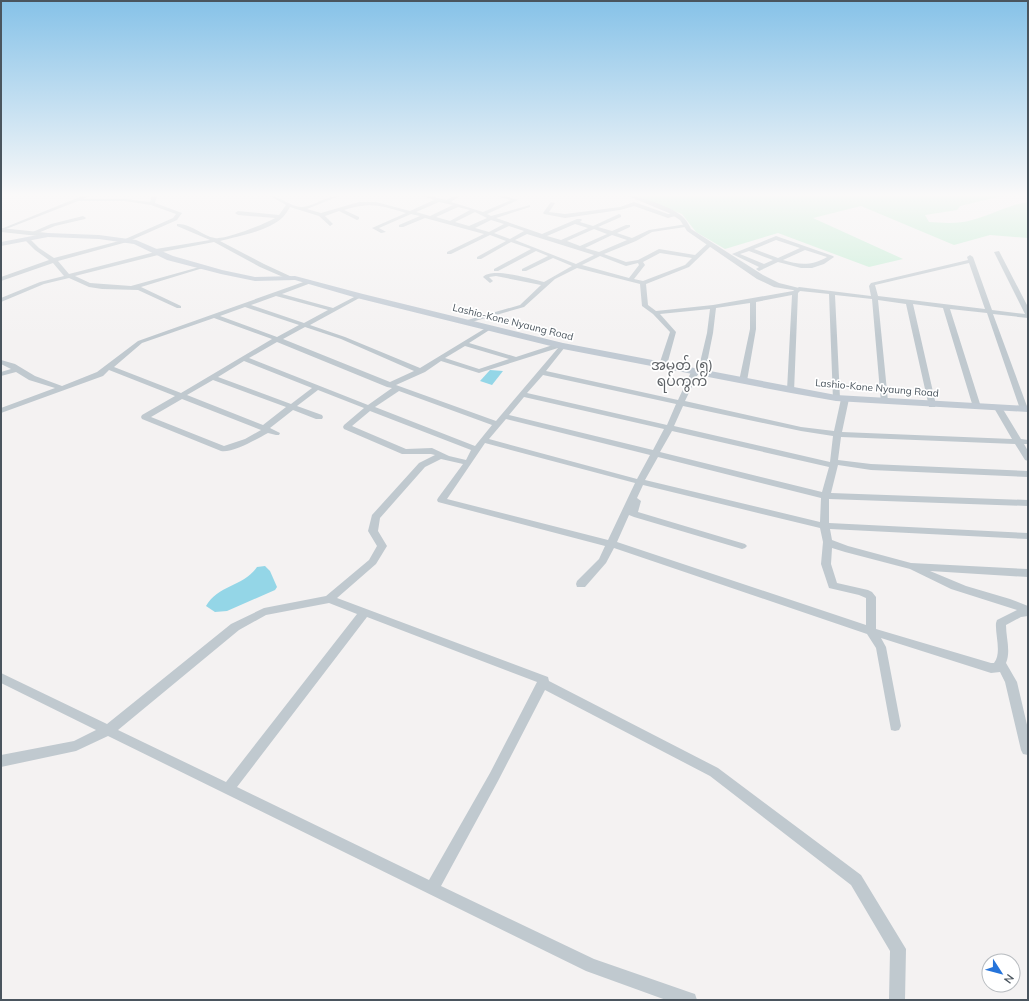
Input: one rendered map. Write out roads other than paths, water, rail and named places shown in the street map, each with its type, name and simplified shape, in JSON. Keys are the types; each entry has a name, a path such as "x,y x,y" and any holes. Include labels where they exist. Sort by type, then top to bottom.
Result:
{"main road":[{"name":"Lashio-Kone Nyaung Road","path":"138,243 158,252 201,267 255,280 290,278 561,345 791,390 845,399 1026,409"}],"street":[{"path":"32,243 33,246 64,268 68,276 89,285 140,288 179,307"},
{"path":"1,279 54,260 119,243"},
{"path":"1,300 42,282 198,243"},
{"path":"220,243 268,270 290,278"},
{"path":"449,254 471,243"},
{"path":"479,258 507,243"},
{"path":"516,243 536,248 577,266 643,283 687,266 710,244 760,277 777,285 797,291"},
{"path":"563,243 626,264 640,261 659,251 697,257"},
{"path":"580,248 591,243"},
{"path":"466,322 522,306 545,284 598,255 627,243"},
{"path":"764,243 735,254 765,267"},
{"path":"750,248 779,260 810,268 831,257 790,243"},
{"path":"496,270 536,248"},
{"path":"752,271 765,267 805,248"},
{"path":"997,252 1028,315"},
{"path":"524,270 552,256"},
{"path":"884,401 875,298 872,286 875,283 970,258 1026,409"},
{"path":"630,280 642,265 640,261"},
{"path":"130,288 201,267"},
{"path":"490,281 486,277 488,274 496,274 545,284"},
{"path":"1,411 100,374 140,342 309,282"},
{"path":"643,283 645,306 673,332 663,366"},
{"path":"791,390 797,291"},
{"path":"655,314 713,307 797,291 832,292 946,307 1028,315"},
{"path":"832,292 836,398"},
{"path":"276,294 334,310"},
{"path":"318,387 248,441 224,449 145,417 278,339 360,296"},
{"path":"743,381 753,329 753,300"},
{"path":"909,302 932,405"},
{"path":"245,304 306,324 420,371"},
{"path":"581,584 603,561 640,482 656,454 680,403 698,372 710,333 713,307"},
{"path":"946,307 977,407"},
{"path":"214,316 278,339 394,387 497,424"},
{"path":"454,459 432,451 405,452 347,427 394,387 489,328"},
{"path":"464,344 516,359"},
{"path":"440,359 479,371 561,345"},
{"path":"561,345 476,449 468,463 441,500 612,544 871,631 991,668 997,668 1001,664 1004,656 1001,623 1019,614 1028,612"},
{"path":"244,359 476,449"},
{"path":"1,362 32,378 61,388"},
{"path":"108,367 276,433"},
{"path":"1,374 17,369"},
{"path":"540,372 801,429 837,434 1028,442"},
{"path":"212,377 319,417"},
{"path":"521,394 833,464 1028,474"},
{"path":"845,399 826,496 824,526 828,542 826,564 833,585 847,590 862,592 871,597 871,631 881,647 895,726"},
{"path":"998,408 1028,458"},
{"path":"504,416 826,496 1028,503"},
{"path":"484,440 640,482 824,526 1028,536"},
{"path":"1,761 76,746 109,730 235,628 264,612 329,599 373,562 382,546 373,531 375,518 422,465 440,456 468,463"},
{"path":"640,482 640,492 633,513 742,546"},
{"path":"828,542 845,549 911,566 954,585 1015,603 1028,612"},
{"path":"911,566 1028,573"},
{"path":"329,599 544,680 494,777 432,888"},
{"path":"228,789 364,613"},
{"path":"1001,664 1011,682 1027,750"},
{"path":"1,678 591,966 689,1000"},
{"path":"542,683 714,772 856,880 898,948 897,1000"}],"water":[{"path":"490,370 503,371 492,385 480,381"},
{"path":"265,566 270,571 277,587 275,590 227,611 215,612 206,606 211,599 224,589 245,578 257,567"}],"district":[{"name":"အမှတ် (၅) ရပ်ကွက်","path":"682,374"}]}
